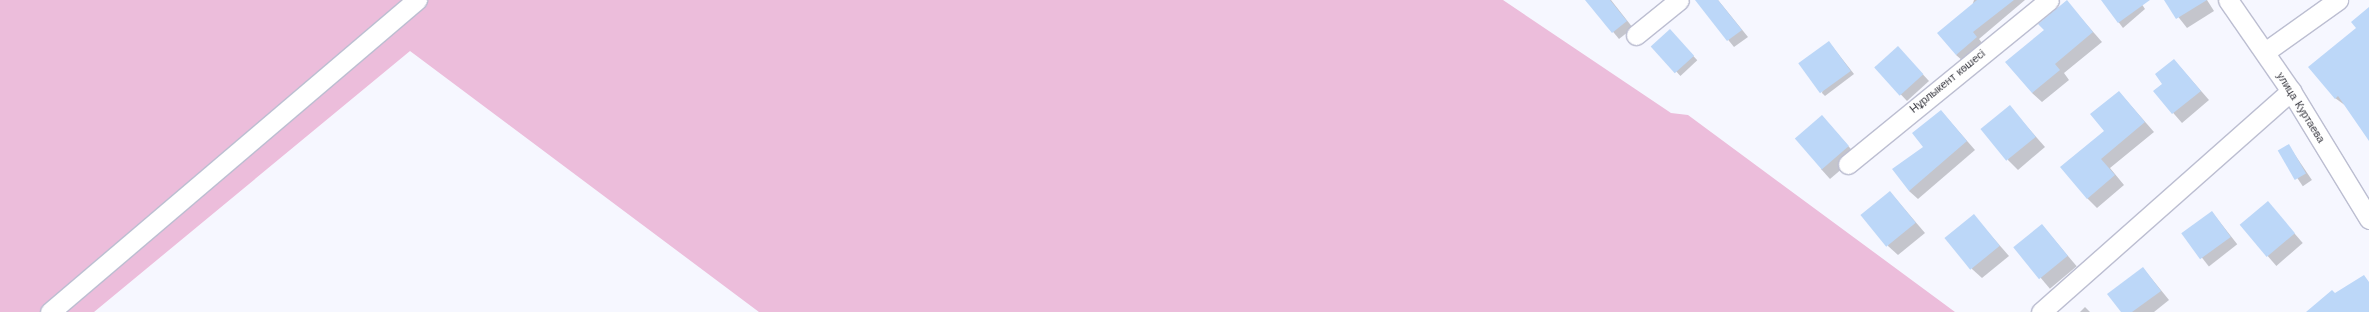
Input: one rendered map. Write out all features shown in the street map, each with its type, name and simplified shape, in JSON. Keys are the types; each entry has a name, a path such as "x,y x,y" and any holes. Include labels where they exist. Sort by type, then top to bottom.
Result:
{"street":[{"path":"50,312 417,0"},
{"path":"1636,35 1679,0"},
{"name":"Нұрлыкент көшесі","path":"1848,164 2049,0"},
{"name":"улица Куртаева","path":"2228,0 2291,91 2369,219"},
{"path":"2265,52 2338,0"},
{"path":"2041,312 2291,91"}],"shaded area":[{"path":"0,0 1503,0 1671,113 1688,115 1955,312 759,312 410,51 94,312 0,312"}],"building":[{"path":"1585,0 1610,0 1627,21 1612,33"},
{"path":"1695,0 1718,0 1742,30 1727,41"},
{"path":"1977,0 2014,0 1973,32 1977,37 1956,55 1937,33"},
{"path":"2067,0 2093,32 2055,64 2060,70 2032,93 2005,62 2044,30 2038,24"},
{"path":"2101,0 2150,0 2118,23"},
{"path":"2164,0 2207,0 2176,19"},
{"path":"2369,7 2369,141 2338,96 2335,99 2308,67 2356,28 2351,22"},
{"path":"1670,29 1694,56 1675,73 1651,46"},
{"path":"1829,41 1851,71 1820,93 1798,63"},
{"path":"1898,46 1923,74 1900,96 1874,67"},
{"path":"2174,59 2201,91 2172,114 2153,91 2162,84 2155,74"},
{"path":"2119,91 2145,122 2101,159 2115,175 2087,199 2060,167 2104,131 2090,114"},
{"path":"2010,105 2036,137 2006,161 1980,129"},
{"path":"1941,110 1967,141 1909,191 1892,169 1923,147 1912,133"},
{"path":"1822,115 1849,146 1822,170 1795,139"},
{"path":"2289,144 2306,173 2295,180 2278,150"},
{"path":"1890,191 1916,223 1886,247 1860,215"},
{"path":"2268,201 2295,233 2267,257 2240,225"},
{"path":"2212,211 2231,237 2200,259 2181,233"},
{"path":"1974,214 2000,246 1970,270 1944,238"},
{"path":"2042,224 2068,256 2039,279 2013,247"},
{"path":"2143,267 2161,291 2132,312 2121,312 2107,294"},
{"path":"2364,275 2369,282 2369,312 2306,312 2332,290 2335,293"}]}
